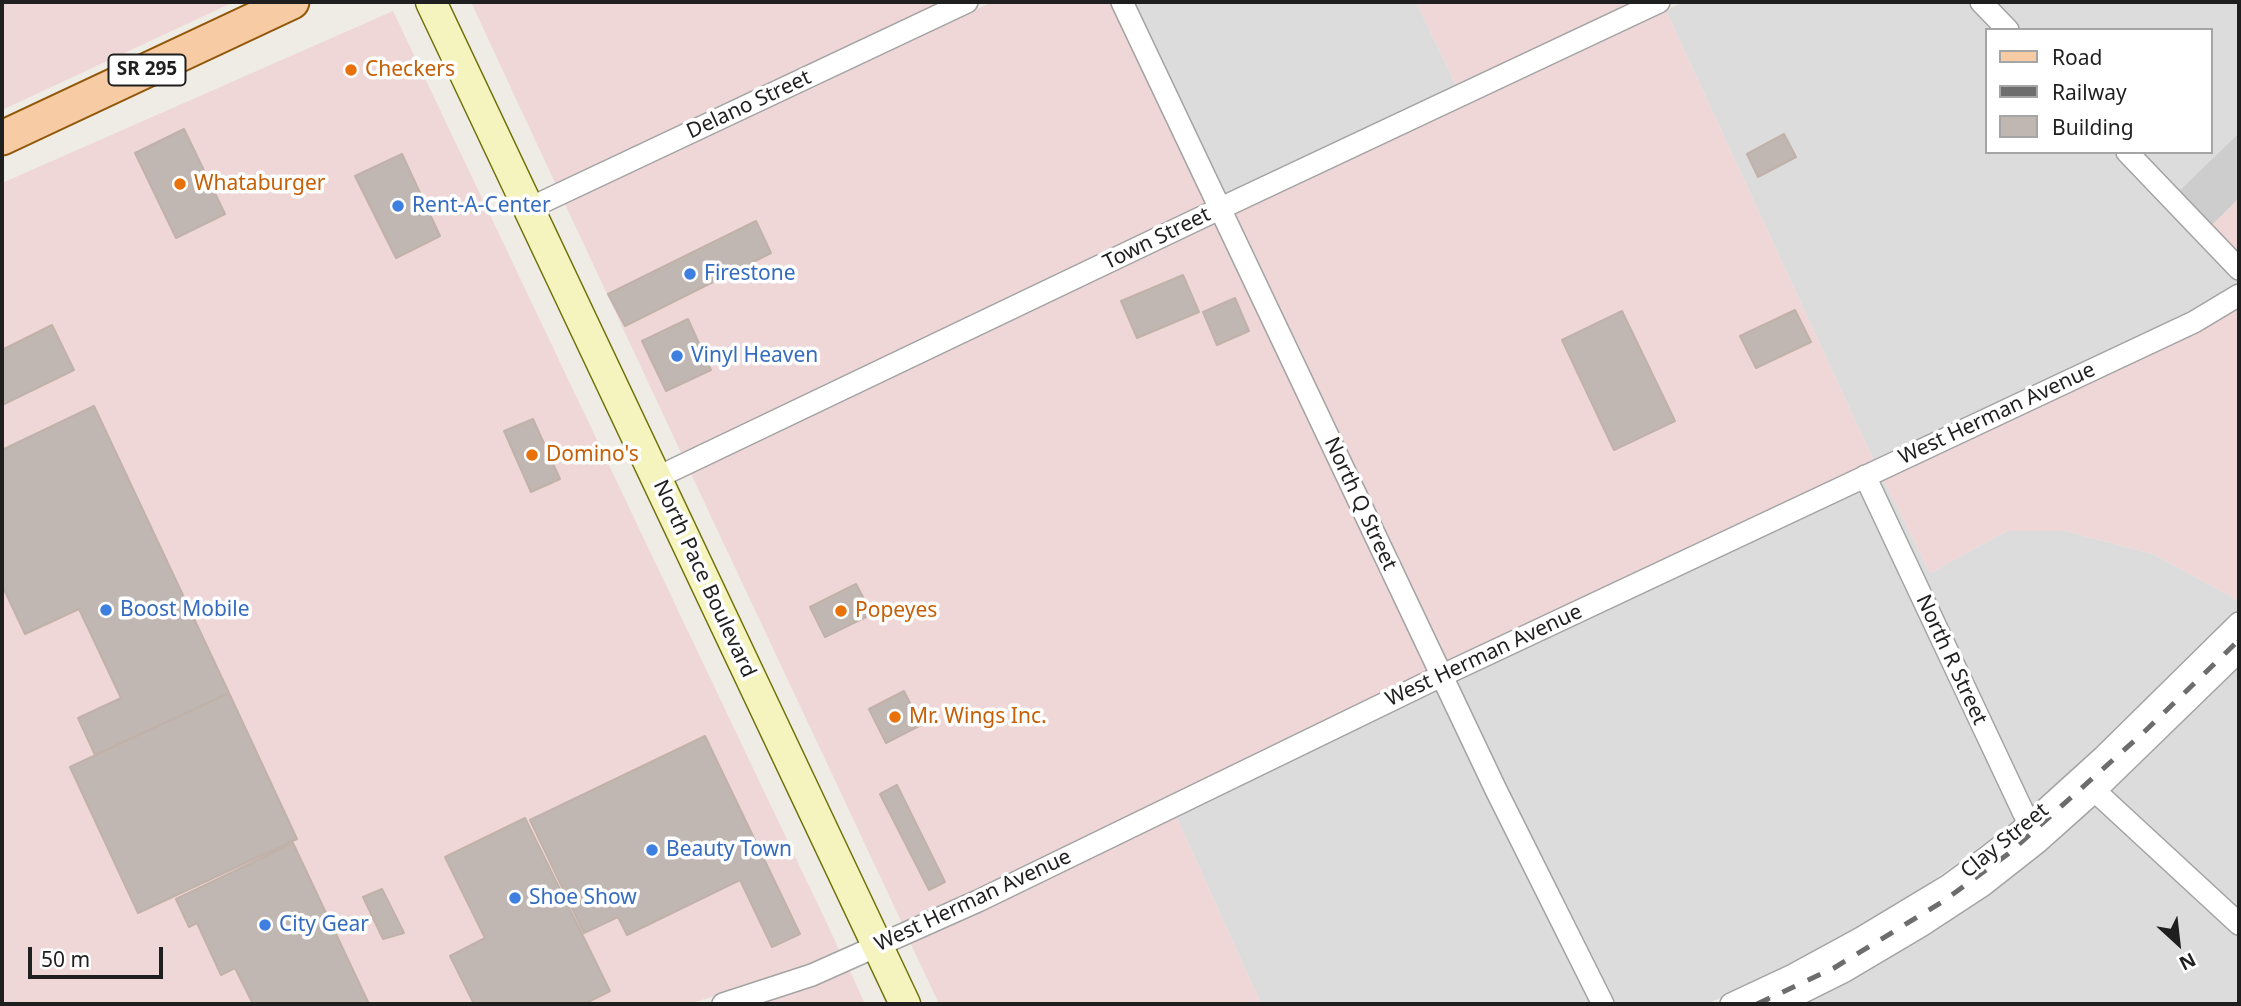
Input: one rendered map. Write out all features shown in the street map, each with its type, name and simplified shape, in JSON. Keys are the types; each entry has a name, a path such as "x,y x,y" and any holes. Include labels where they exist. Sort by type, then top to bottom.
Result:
{"main road":[{"name":"SR 295","path":"2,138 292,2"},
{"name":"North Pace Boulevard","path":"431,2 905,1004"}],"street":[{"name":"Delano Street","path":"530,208 967,2"},
{"name":"North Q Street","path":"1122,2 1441,676 1603,1004"},
{"name":"Town Street","path":"656,478 1658,2"},
{"path":"1981,2 2006,28"},
{"path":"2129,154 2239,269"},
{"name":"West Herman Avenue","path":"723,1004 812,975 978,901 1441,676 2194,322 2239,295"},
{"name":"North R Street","path":"1865,476 2033,834"},
{"name":"Clay Street","path":"1779,1004 1845,971 1982,887 2103,757 2239,623"},
{"name":"Clay Street","path":"1731,1004 1793,975 1861,938 2033,834 2095,791 2239,651"},
{"path":"2095,791 2239,924"}],"shaded area":[{"path":"2,2 234,2 2,110"},
{"path":"471,2 943,2 556,185"},
{"path":"992,2 1112,2 1207,203 682,455 565,204"},
{"path":"1132,2 1416,2 1456,85 1223,195"},
{"path":"1416,2 1634,2 1456,85"},
{"path":"1683,2 1969,2 1994,28 1986,28 1986,154 2116,154 2239,283 2189,313 1874,461 1666,11"},
{"path":"1683,2 1666,11 1874,461 1445,663 1232,214"},
{"path":"1994,2 2239,2 2239,133 2178,192 2141,154 2213,154 2213,28 2019,28"},
{"path":"393,11 840,951 788,973 689,1004 2,1004 2,183"},
{"path":"2239,133 2239,198 2211,226 2178,192"},
{"path":"2239,198 2239,256 2211,226"},
{"path":"1216,222 1429,670 902,923 691,474"},
{"path":"2239,308 2239,601 2153,554 2065,531 2007,531 1930,573 1883,479 2199,331"},
{"path":"1883,479 1930,573 2007,531 2065,531 2153,554 2239,601 2239,609 2096,749 2030,808 1878,482"},
{"path":"1862,489 2016,820 1919,891 1852,931 1788,966 1707,1004 1614,1004 1454,681"},
{"path":"2239,666 2239,913 2109,791"},
{"path":"1438,689 1593,1004 1261,1004 1176,816"},
{"path":"2096,804 2239,934 2239,1004 1803,1004 1926,935 1987,895 2051,847"},
{"path":"1176,816 1261,1004 939,1004 910,942"},
{"path":"849,969 865,1004 757,1004 795,992"}],"building":[{"name":"Whataburger","path":"184,129 225,214 176,238 135,153"},
{"path":"1784,134 1796,157 1758,177 1747,154"},
{"name":"Rent-A-Center","path":"402,154 440,236 396,258 355,176"},
{"name":"Firestone","path":"756,221 771,253 625,326 608,294"},
{"path":"1183,275 1199,312 1137,338 1121,301"},
{"path":"1235,298 1249,331 1217,345 1203,312"},
{"path":"1795,310 1811,342 1756,368 1740,336"},
{"path":"1622,311 1675,421 1614,450 1562,340"},
{"name":"Vinyl Heaven","path":"688,319 711,370 666,391 642,341"},
{"path":"52,325 74,370 2,405 2,350"},
{"path":"94,406 229,693 95,755 78,718 121,698 79,609 25,634 2,585 2,450"},
{"name":"Domino's","path":"533,419 560,479 531,492 504,431"},
{"name":"Popeyes","path":"856,584 872,614 825,637 810,607"},
{"name":"Mr. Wings Inc.","path":"904,691 921,725 886,743 869,709"},
{"path":"229,693 297,839 138,913 70,767"},
{"name":"Beauty Town","path":"705,736 800,934 772,947 740,880 627,935 618,917 584,933 530,820"},
{"path":"897,785 945,882 929,890 880,794"},
{"name":"Shoe Show","path":"525,818 610,991 584,1004 474,1004 450,956 485,938 445,857"},
{"name":"City Gear","path":"293,843 369,1004 253,1004 235,968 221,975 197,923 189,927 176,899"},
{"path":"382,889 404,933 383,939 363,897"}],"railway":[{"path":"1757,1004 1834,968 1942,902 2008,854 2143,733 2239,640"}],"place":[{"name":"Checkers","path":"351,70"},
{"name":"Whataburger","path":"180,184"},
{"name":"Rent-A-Center","path":"398,206"},
{"name":"Firestone","path":"690,274"},
{"name":"Vinyl Heaven","path":"677,356"},
{"name":"Domino's","path":"532,455"},
{"name":"Boost Mobile","path":"106,610"},
{"name":"Popeyes","path":"841,611"},
{"name":"Mr. Wings Inc.","path":"895,717"},
{"name":"Beauty Town","path":"652,850"},
{"name":"Shoe Show","path":"515,898"},
{"name":"City Gear","path":"265,925"}]}
